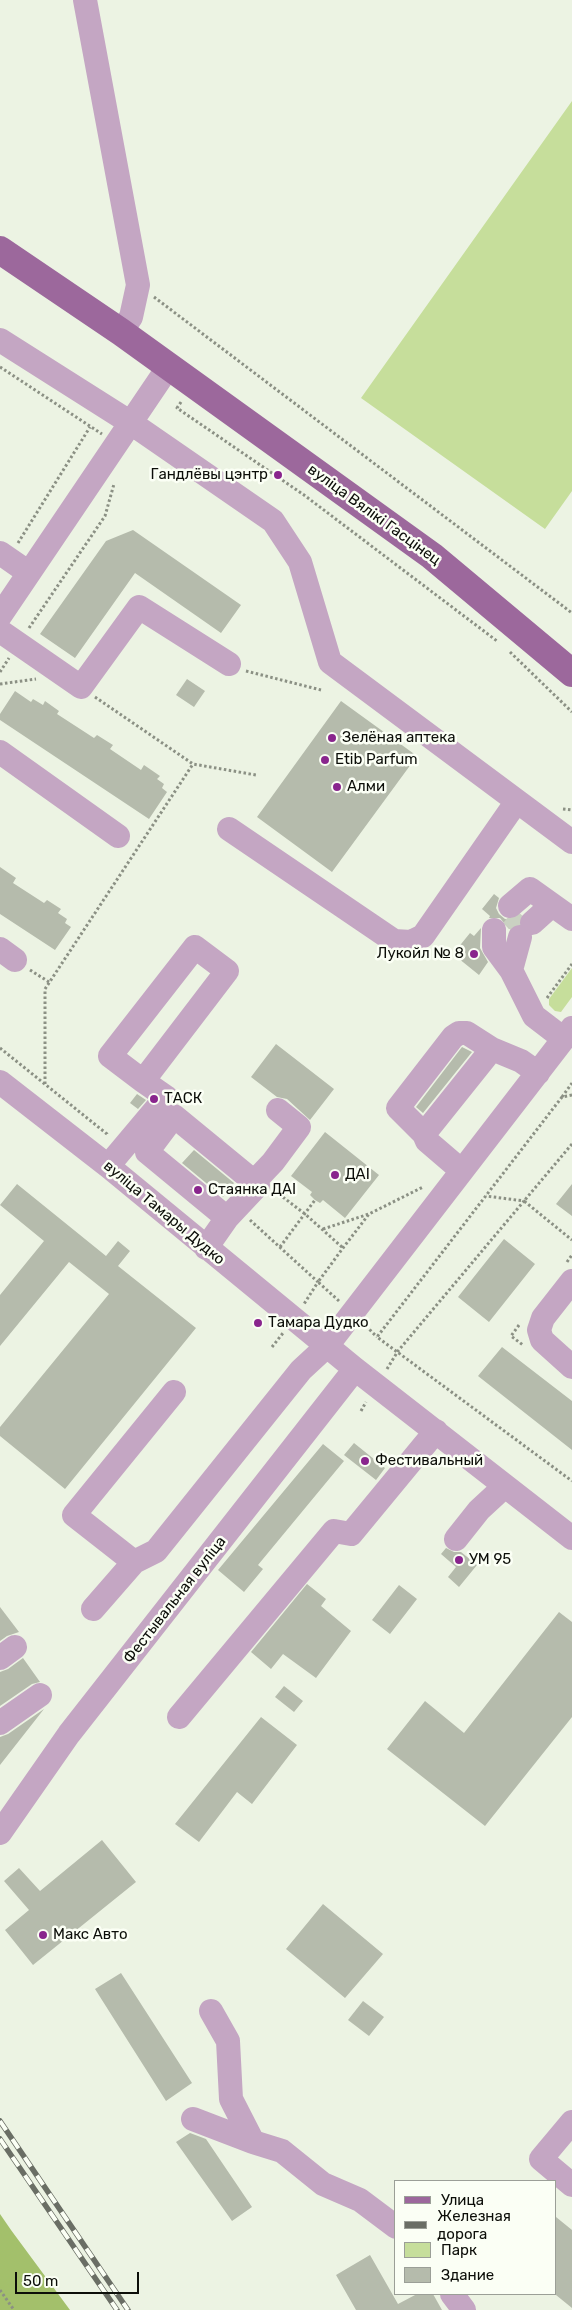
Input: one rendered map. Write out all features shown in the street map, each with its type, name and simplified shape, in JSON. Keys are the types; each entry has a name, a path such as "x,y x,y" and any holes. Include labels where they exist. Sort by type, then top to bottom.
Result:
{"main road":[{"name":"вуліца Вялікі Гасцінец","path":"0,250 121,332 432,556 572,673"}],"street":[{"path":"85,0 138,285 131,317 121,332"},
{"path":"0,340 78,392 131,423 273,521 300,562 330,662 572,842"},
{"path":"0,616 169,366"},
{"path":"4,556 29,573"},
{"path":"10,637 81,687 139,606 229,664"},
{"path":"0,752 118,836"},
{"path":"230,829 394,941 411,942 423,936 517,801"},
{"path":"93,1609 134,1562 156,1551 301,1370 328,1346 454,1165 538,1073 568,1034 534,1016 505,961 515,924 548,902 572,919"},
{"path":"108,1166 166,1098 143,1081 110,1056 195,946 227,971 143,1081"},
{"path":"454,1165 427,1141 424,1134 398,1108 453,1037 459,1032 467,1033 492,1049 521,1061 538,1073"},
{"path":"424,1134 492,1049"},
{"name":"вуліца Тамары Дудко","path":"0,1082 108,1166 355,1370 572,1538"},
{"path":"206,1248 299,1127 278,1110"},
{"path":"232,1213 147,1152 174,1116 256,1184"},
{"path":"572,1281 543,1318 539,1330 542,1340 572,1367"},
{"name":"Фестывальная вуліца","path":"0,1832 69,1734 355,1370"},
{"path":"134,1562 74,1515 174,1392"},
{"path":"179,1717 334,1531 351,1534 436,1431"},
{"path":"456,1539 479,1510 505,1486"},
{"path":"0,1723 40,1695"},
{"path":"211,2011 228,2041 231,2099 253,2142"},
{"path":"193,2119 282,2151 323,2184 360,2200 394,2226"},
{"path":"572,2122 541,2159 572,2185"},
{"path":"453,2295 464,2310"}],"path":[{"path":"138,285 572,613"},
{"path":"0,367 117,444"},
{"path":"183,399 177,408 304,496 499,642"},
{"path":"4,556 90,427"},
{"path":"0,672 10,637 105,516 114,480"},
{"path":"506,648 572,712"},
{"path":"229,664 250,672 321,690"},
{"path":"81,687 193,764 256,775"},
{"path":"45,1084 45,990 193,764"},
{"path":"534,1016 572,964"},
{"path":"572,1083 377,1337 572,1481"},
{"path":"562,1097 572,1095"},
{"path":"398,1352 572,1144"},
{"path":"322,1230 369,1214 423,1188 454,1165"},
{"path":"256,1184 271,1188 343,1248 369,1214"},
{"path":"485,1196 524,1201 572,1240"},
{"path":"280,1247 315,1200"},
{"path":"232,1213 280,1247 318,1282"},
{"path":"0,2290 14,2310"}],"green space":[{"path":"572,101 572,491 545,529 361,398"},
{"path":"572,968 572,997 561,1012 555,1011 549,1005 549,999"},
{"path":"0,2214 11,2230 70,2310 0,2310"}],"building":[{"path":"133,530 241,605 221,633 135,573 75,658 40,634 106,541"},
{"path":"187,679 205,691 194,707 176,695"},
{"path":"15,691 31,702 33,699 43,705 45,701 59,711 57,714 94,738 97,735 113,745 110,749 141,770 144,765 160,776 157,779 164,784 162,788 167,792 149,819 0,720 0,714"},
{"name":"Алми","path":"341,701 417,756 332,872 257,817"},
{"path":"0,867 16,878 13,883 44,903 47,900 61,909 58,913 67,919 65,923 71,927 55,950 0,914"},
{"path":"494,894 499,898 496,908 499,914 505,919 512,920 521,915 519,924 509,929 500,918 489,918 490,916 482,909"},
{"name":"Лукойл № 8","path":"481,928 480,948 488,962 479,975 453,954 470,933 474,936"},
{"path":"276,1044 334,1089 310,1120 287,1099 277,1097 251,1077"},
{"path":"462,1047 472,1052 423,1113 416,1107"},
{"path":"137,1094 146,1100 138,1109 130,1103"},
{"name":"ДАІ","path":"325,1132 379,1175 345,1218 323,1200 320,1203 315,1200 310,1195 312,1192 291,1176"},
{"path":"194,1150 234,1183 223,1197 182,1163"},
{"path":"17,1184 106,1256 118,1241 130,1251 118,1266 196,1328 65,1489 0,1436 0,1427 109,1294 69,1262 0,1346 0,1295 44,1241 0,1205"},
{"path":"572,1184 572,1216 556,1204"},
{"path":"504,1239 535,1264 489,1322 458,1297"},
{"path":"502,1347 572,1401 572,1450 478,1376"},
{"name":"Фестивальный","path":"354,1443 385,1468 376,1480 344,1455"},
{"path":"323,1444 344,1461 258,1565 263,1569 244,1592 218,1570"},
{"name":"УМ 95","path":"446,1548 454,1552 461,1552 477,1565 459,1587 448,1577 456,1567 441,1554"},
{"path":"307,1584 326,1599 321,1606 351,1631 316,1678 283,1654 271,1669 251,1652"},
{"path":"399,1585 417,1599 390,1634 372,1620"},
{"path":"0,1607 19,1632 7,1636 0,1641"},
{"path":"559,1612 572,1622 572,1717 485,1826 387,1749 425,1701 464,1733"},
{"path":"23,1658 40,1682 32,1684 0,1706 0,1672 8,1669"},
{"path":"284,1686 303,1701 294,1712 275,1697"},
{"path":"44,1709 0,1765 0,1737 8,1734"},
{"path":"261,1717 297,1745 252,1804 237,1792 199,1842 175,1824"},
{"path":"102,1840 136,1882 33,1965 5,1930 29,1910 4,1881 19,1868 40,1891"},
{"path":"323,1904 383,1954 345,1998 286,1949"},
{"path":"121,1973 192,2083 166,2101 95,1989"},
{"path":"363,2001 384,2017 369,2036 348,2020"},
{"path":"190,2133 206,2139 252,2207 232,2221 176,2142"},
{"path":"557,2218 572,2230 572,2308 556,2295"},
{"path":"370,2255 398,2304 415,2295 434,2295 442,2310 356,2310 336,2275"}],"tunnel":[{"path":"512,931 524,917"}],"railway":[{"path":"0,2121 128,2310"},
{"path":"0,2139 117,2310"}],"place":[{"name":"Гандлёвы цэнтр","path":"278,475"},
{"name":"Зелёная аптека","path":"332,738"},
{"name":"Etib Parfum","path":"325,760"},
{"name":"Алми","path":"337,787"},
{"name":"Лукойл № 8","path":"474,954"},
{"name":"ТАСК","path":"154,1099"},
{"name":"ДАІ","path":"335,1175"},
{"name":"Стаянка ДАІ","path":"198,1190"},
{"name":"Тамара Дудко","path":"258,1323"},
{"name":"Фестивальный","path":"365,1461"},
{"name":"УМ 95","path":"459,1560"},
{"name":"Макс Авто","path":"43,1935"}]}
